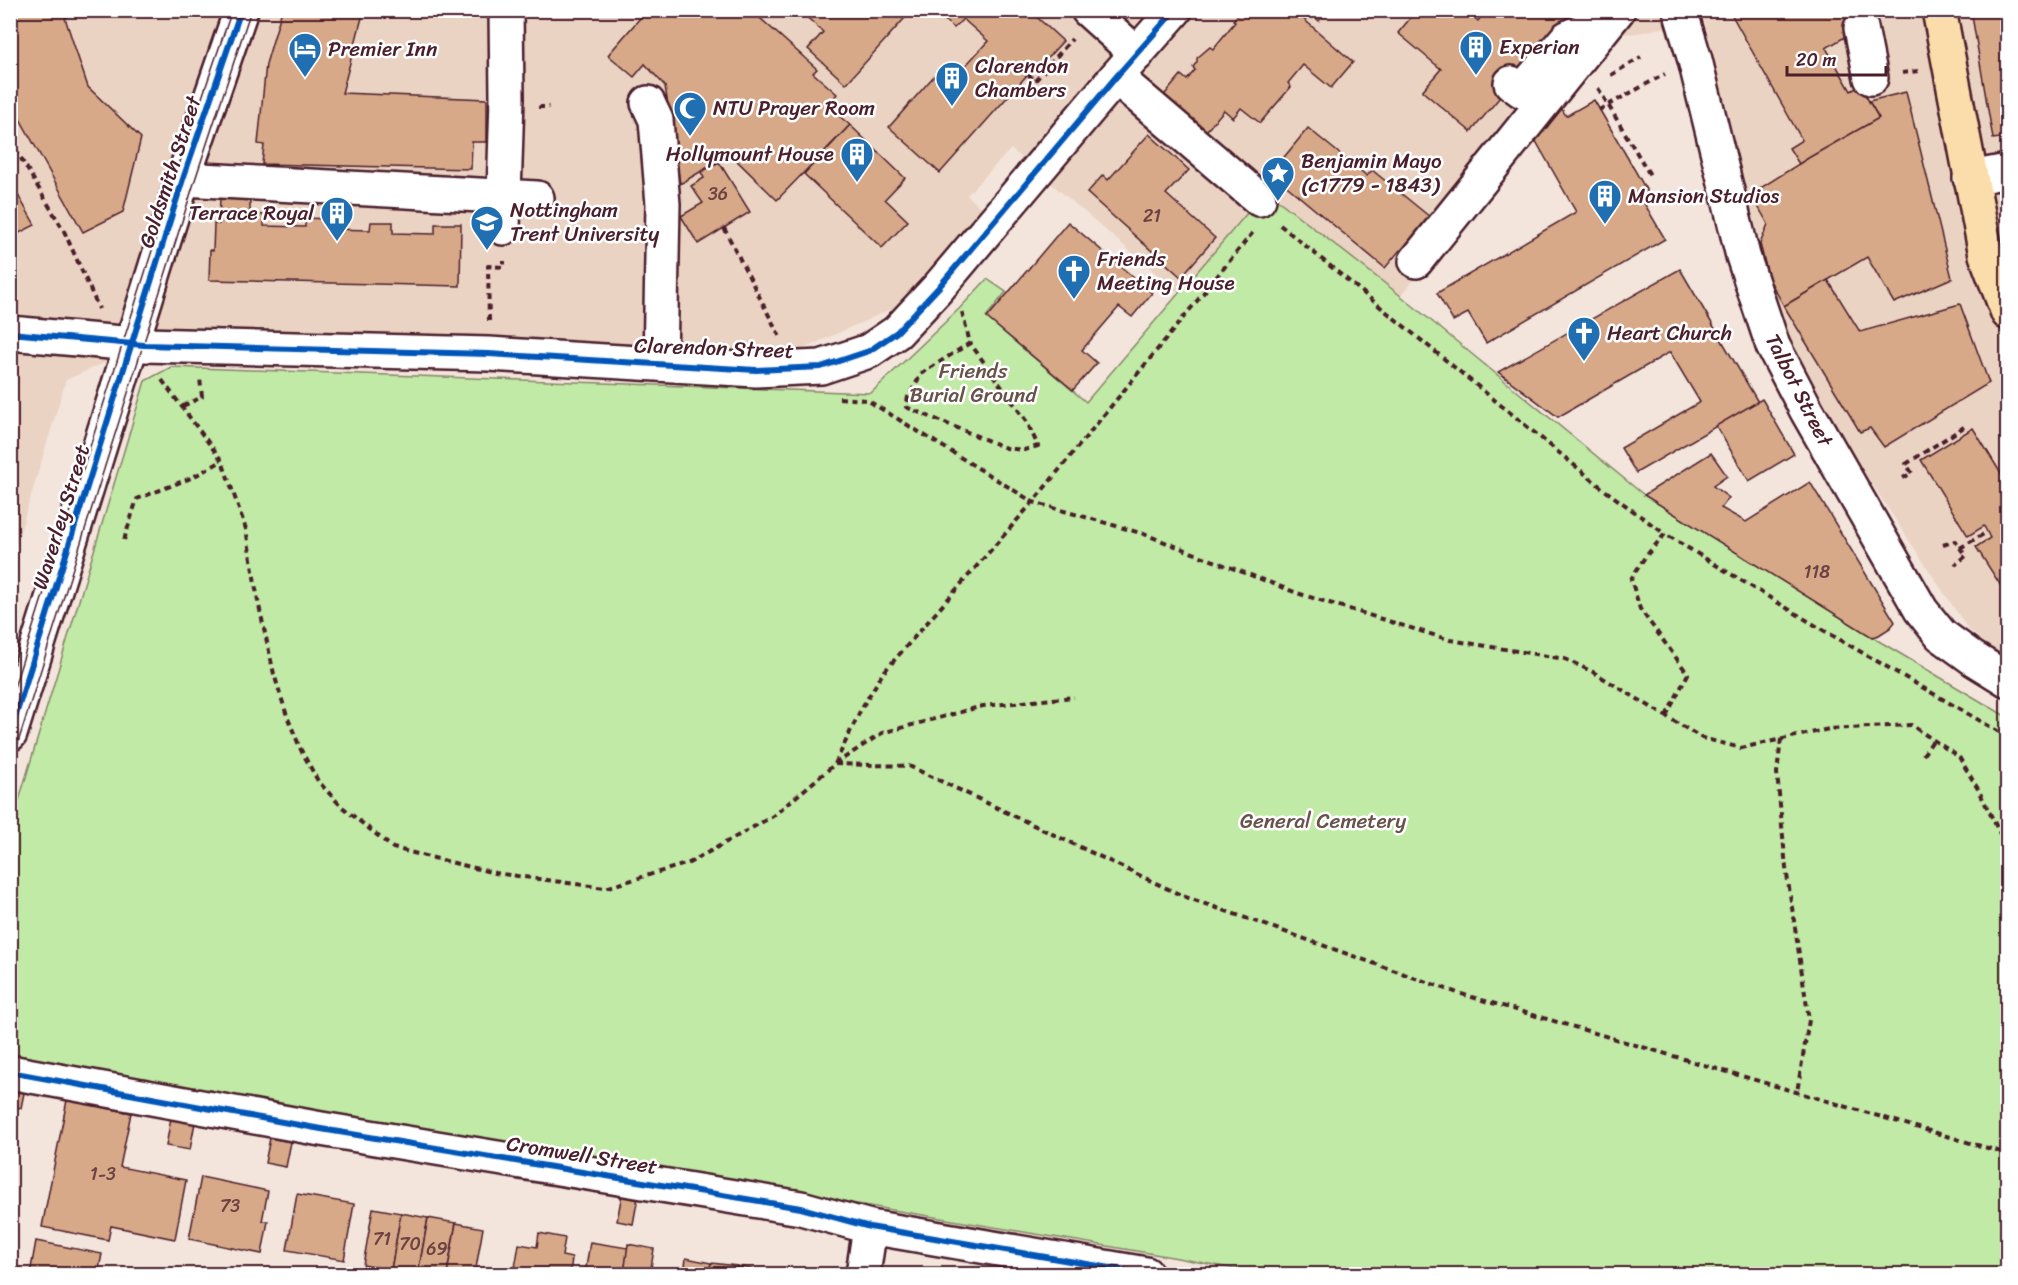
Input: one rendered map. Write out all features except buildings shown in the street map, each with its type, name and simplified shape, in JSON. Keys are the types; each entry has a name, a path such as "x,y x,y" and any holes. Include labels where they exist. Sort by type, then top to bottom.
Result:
{"main road":[{"path":"1939,10 1986,255 2007,313"}],"street":[{"name":"Goldsmith Street","path":"131,344 183,179 241,10"},
{"path":"503,213 507,98 506,10"},
{"name":"Clarendon Street","path":"10,333 131,344 489,354 756,370 821,367 869,351 897,332 938,288 1175,10"},
{"name":"Talbot Street","path":"1680,10 1695,60 1743,256 1773,345 1807,411 1921,610 1941,635 2007,680"},
{"path":"1090,13 1126,66 1263,207"},
{"path":"1511,83 1522,91 1567,38 1616,13"},
{"path":"1416,261 1616,13"},
{"path":"1861,28 1871,78"},
{"path":"648,103 656,120 663,204 660,364"},
{"path":"1970,178 2007,171"},
{"path":"183,179 503,213 537,198"},
{"name":"Waverley Street","path":"10,734 23,653 131,344"},
{"name":"Cromwell Street","path":"10,1072 321,1129 801,1208 870,1227 1146,1275"},
{"path":"863,1275 870,1227"}],"path":[{"path":"1028,74 1035,81 1090,13"},
{"path":"1605,78 1641,57"},
{"path":"1871,78 1948,65"},
{"path":"1599,110 1647,82"},
{"path":"1596,84 1650,175"},
{"path":"10,140 131,344 183,406 222,461 246,529 258,601 274,674 287,716 301,750 318,781 341,806 393,848 495,873 605,888 689,863 773,816 835,764 882,733 983,706 1074,697"},
{"path":"835,764 861,709 883,673 1033,502 1263,207 1606,491 1665,534 1791,611 2007,737"},
{"path":"724,228 797,369"},
{"path":"489,288 488,266 504,267"},
{"path":"938,288 960,308 970,343 1027,422 1038,446 1024,450 1006,448 906,407 908,397 922,373 970,343"},
{"path":"183,406 202,397 199,372"},
{"path":"833,398 867,400 1033,502 1144,534 1297,593 1450,640 1565,659 1593,672 1702,738 1741,748 1829,729 1911,724 1959,757 1978,789 2007,850"},
{"path":"1903,478 1912,473 1906,464 1945,442 1964,427"},
{"path":"124,540 137,499 191,478 222,461"},
{"path":"1960,548 1987,532"},
{"path":"1665,534 1645,557 1631,579 1640,609 1688,674 1666,716"},
{"path":"1943,545 1956,541 1966,556 1955,565"},
{"path":"1923,755 1934,739"},
{"path":"1781,740 1777,773 1786,868 1809,1020 1797,1092"},
{"path":"835,764 909,766 1183,896 1458,993 2007,1154"}],"shaded area":[{"path":"11,11 2007,11 2007,661 1968,629 1816,400 1781,326 1704,19 1638,33 1608,35 1401,296 1266,191 1179,293 1011,149 967,195 987,213 938,288 756,370 144,345 66,380 11,562"}],"green space":[{"name":"General Cemetery","path":"1266,191 1401,296 1644,495 1872,637 2007,717 2007,1274 1262,1274 394,1126 11,1058 10,830 145,381 171,367 871,393 987,279 1006,292 986,317 1086,402"}],"tram line":[{"path":"10,700 180,162 232,10"},
{"path":"10,768 195,180 251,10"}],"cycle path":[{"path":"10,734 183,179 241,10"},
{"path":"10,333 144,345 489,354 756,370 821,367 869,351 897,332 938,288 1175,10"},
{"path":"10,1072 321,1129 801,1208 870,1227 1146,1274"}],"place":[{"name":"Experian","path":"1476,76"},
{"name":"Premier Inn","path":"305,78"},
{"name":"Clarendon Chambers","path":"952,107"},
{"name":"NTU Prayer Room","path":"690,137"},
{"name":"Hollymount House","path":"857,183"},
{"name":"Benjamin Mayo (c1779 - 1843)","path":"1278,202"},
{"name":"Mansion Studios","path":"1605,225"},
{"name":"Terrace Royal","path":"337,242"},
{"name":"Nottingham Trent University","path":"487,251"},
{"name":"Friends Meeting House","path":"1074,300"},
{"name":"Heart Church","path":"1584,362"}],"park label":[{"name":"Friends Burial Ground","path":"973,383"}]}
